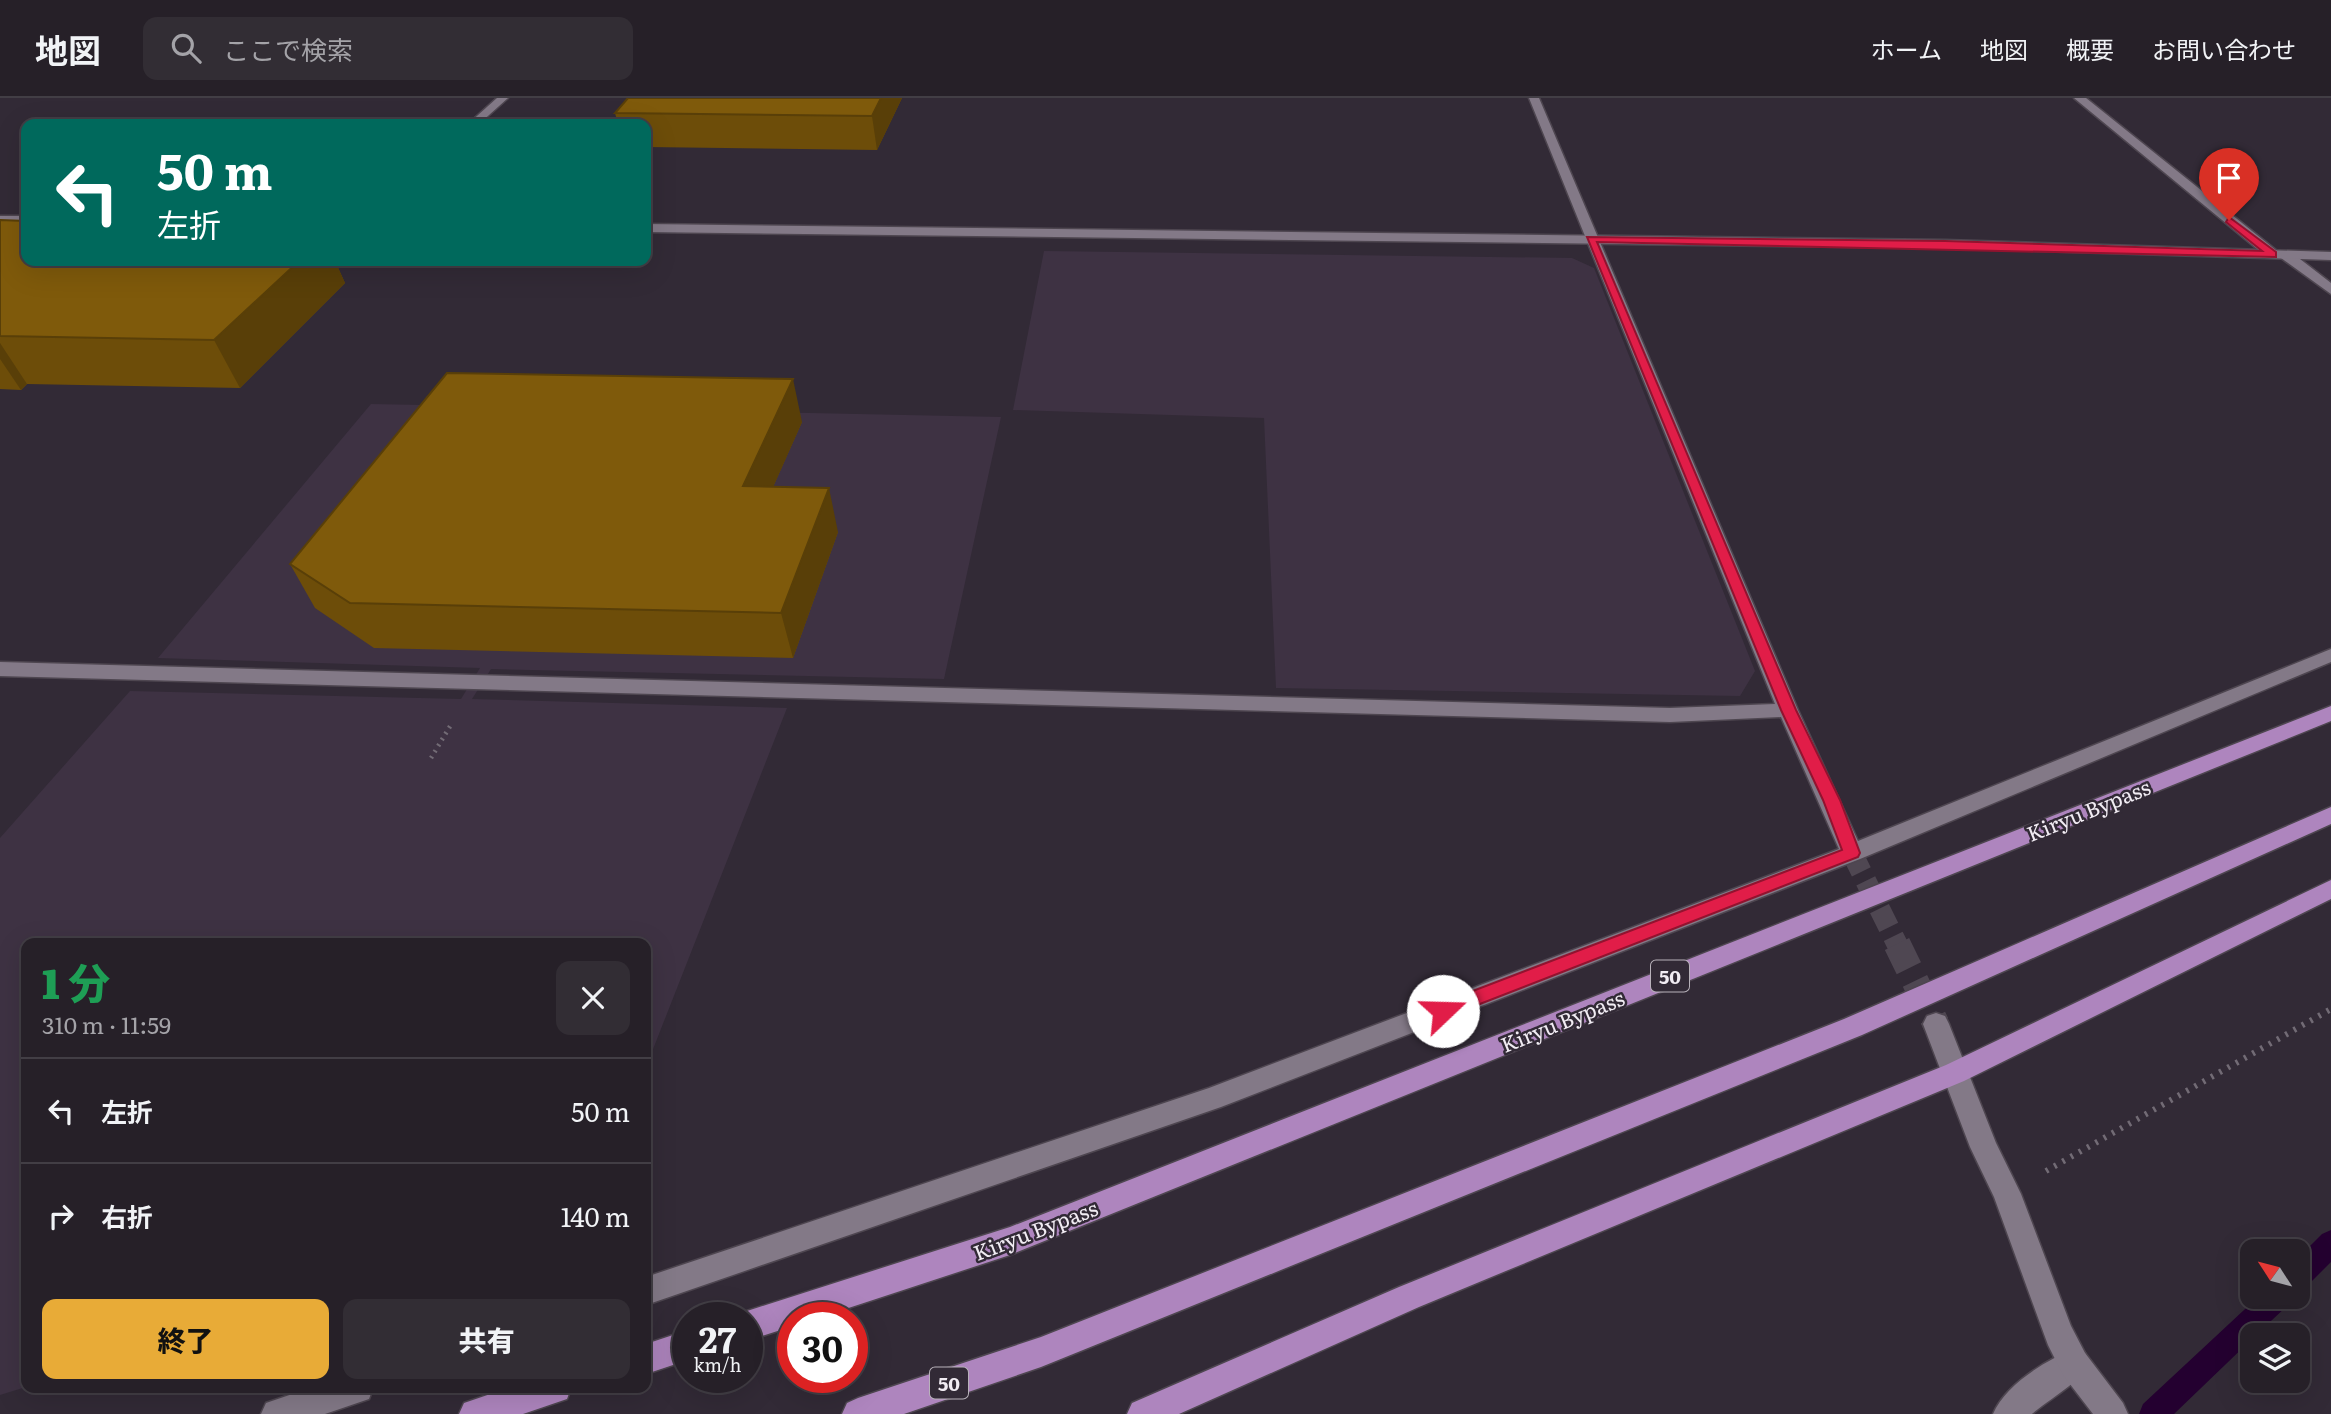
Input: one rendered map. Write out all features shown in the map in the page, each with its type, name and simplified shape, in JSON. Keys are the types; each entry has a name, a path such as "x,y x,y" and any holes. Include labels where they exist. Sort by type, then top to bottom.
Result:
{"highway":[{"name":"Kiryu Bypass","path":"763,1321 1010,1241 2331,713"},
{"name":"50","path":"858,1414 1041,1352 1853,1027 2331,815"},
{"path":"1143,1414 1409,1297 1955,1073 2331,889"},
{"path":"651,1357 672,1350"},
{"path":"475,1414 540,1393"}],"street":[{"path":"480,119 503,98"},
{"path":"1534,98 1788,710 1831,800 1852,853"},
{"path":"2079,98 2279,255 2331,289"},
{"path":"0,220 21,220"},
{"path":"651,228 1945,244 2331,256"},
{"path":"651,1289 1212,1100 1852,853 2331,655"},
{"path":"0,668 1670,715 1788,710"},
{"path":"1937,1024 2007,1194 2059,1334 2081,1376 2112,1414"},
{"path":"2009,1414 2044,1383 2081,1376"},
{"path":"277,1414 342,1393"}],"path":[{"path":"431,758 459,711"},
{"path":"2007,1194 2331,1009"}],"shaded area":[{"path":"1044,251 1572,258 1594,268 1755,671 1740,696 1276,688 1264,418 1013,410"},
{"path":"371,404 1001,417 944,679 491,669 472,699 787,708 651,1054 651,938 21,938 21,1389 0,1395 0,838 130,691 461,699 480,668 158,658"}],"building":[{"path":"628,98 881,98 872,116 615,113"},
{"path":"0,220 21,221 21,266 294,266 214,340 0,336"},
{"path":"447,373 793,379 743,486 829,488 781,613 350,603 290,564"}],"waterway":[{"path":"2310,1265 2331,1243"},
{"path":"2153,1414 2264,1309"}],"tunnel":[{"path":"1852,853 1898,946"},
{"path":"1897,944 1936,1024"}],"route":[{"path":"1443,1011 1852,853 1831,800 1788,710 1591,239 1945,244 2272,254 2229,220"}]}
